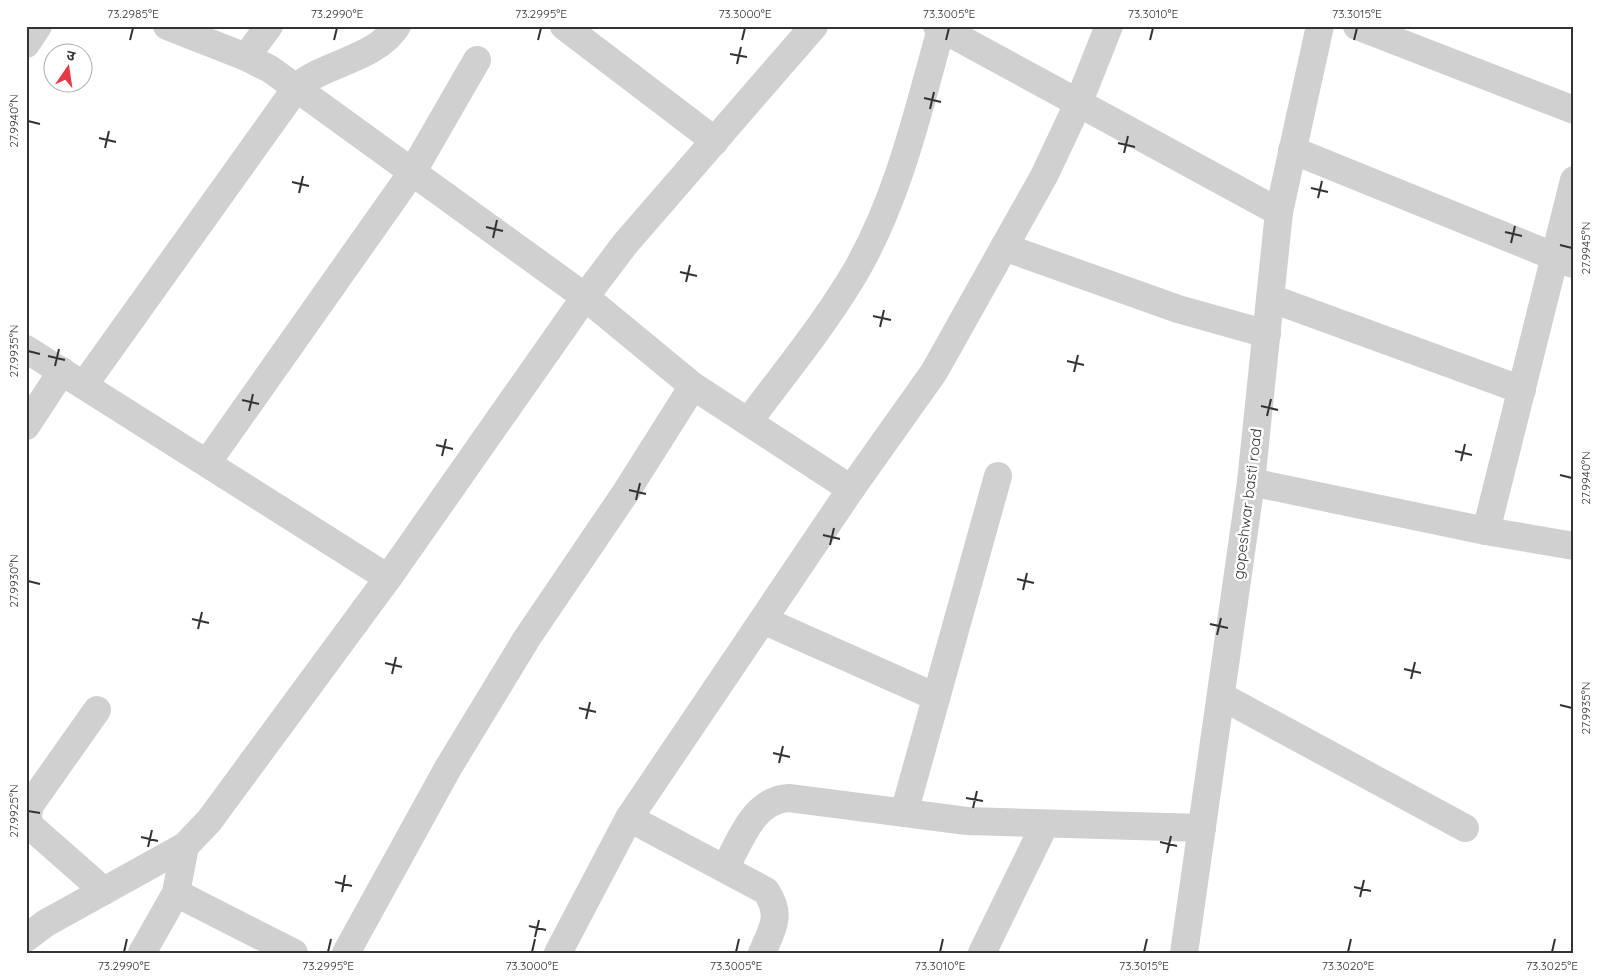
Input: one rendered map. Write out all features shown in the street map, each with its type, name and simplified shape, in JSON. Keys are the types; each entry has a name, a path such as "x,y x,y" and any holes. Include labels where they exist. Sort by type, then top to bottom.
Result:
{"street":[{"path":"26,44 38,26"},
{"path":"167,26 246,57 270,69 297,87 585,297 693,386 851,489"},
{"path":"246,57 269,26"},
{"path":"26,426 73,378 297,87 309,77 374,48 397,26"},
{"path":"564,26 715,141"},
{"path":"26,938 46,923 185,846 210,821 388,578 585,297 625,244 814,26"},
{"path":"558,953 629,818 851,489 934,372 1044,176 1078,104 1109,26"},
{"name":"gopeshwar basti road","path":"1184,953 1251,482 1280,212 1320,26"},
{"path":"1357,26 1574,110"},
{"path":"748,422 834,305 856,270 876,231 899,176 939,27 1280,212"},
{"path":"207,463 413,171 478,60"},
{"path":"1292,150 1565,261"},
{"path":"1486,531 1522,390 1565,261 1574,180"},
{"path":"1004,247 1178,310 1266,334"},
{"path":"1270,298 1522,390"},
{"path":"26,349 388,578"},
{"path":"346,953 448,768 527,638 626,492 693,386"},
{"path":"904,812 998,476"},
{"path":"1251,482 1486,531 1574,546"},
{"path":"763,620 936,697"},
{"path":"1221,696 1465,828"},
{"path":"97,710 30,805 28,815 29,825 104,891"},
{"path":"725,868 753,817 764,805 776,799 789,798 967,821 1202,828"},
{"path":"629,818 766,891 776,911 774,924 762,953"},
{"path":"982,953 1045,824"},
{"path":"142,953 176,893 185,846"},
{"path":"176,893 294,953"}]}
